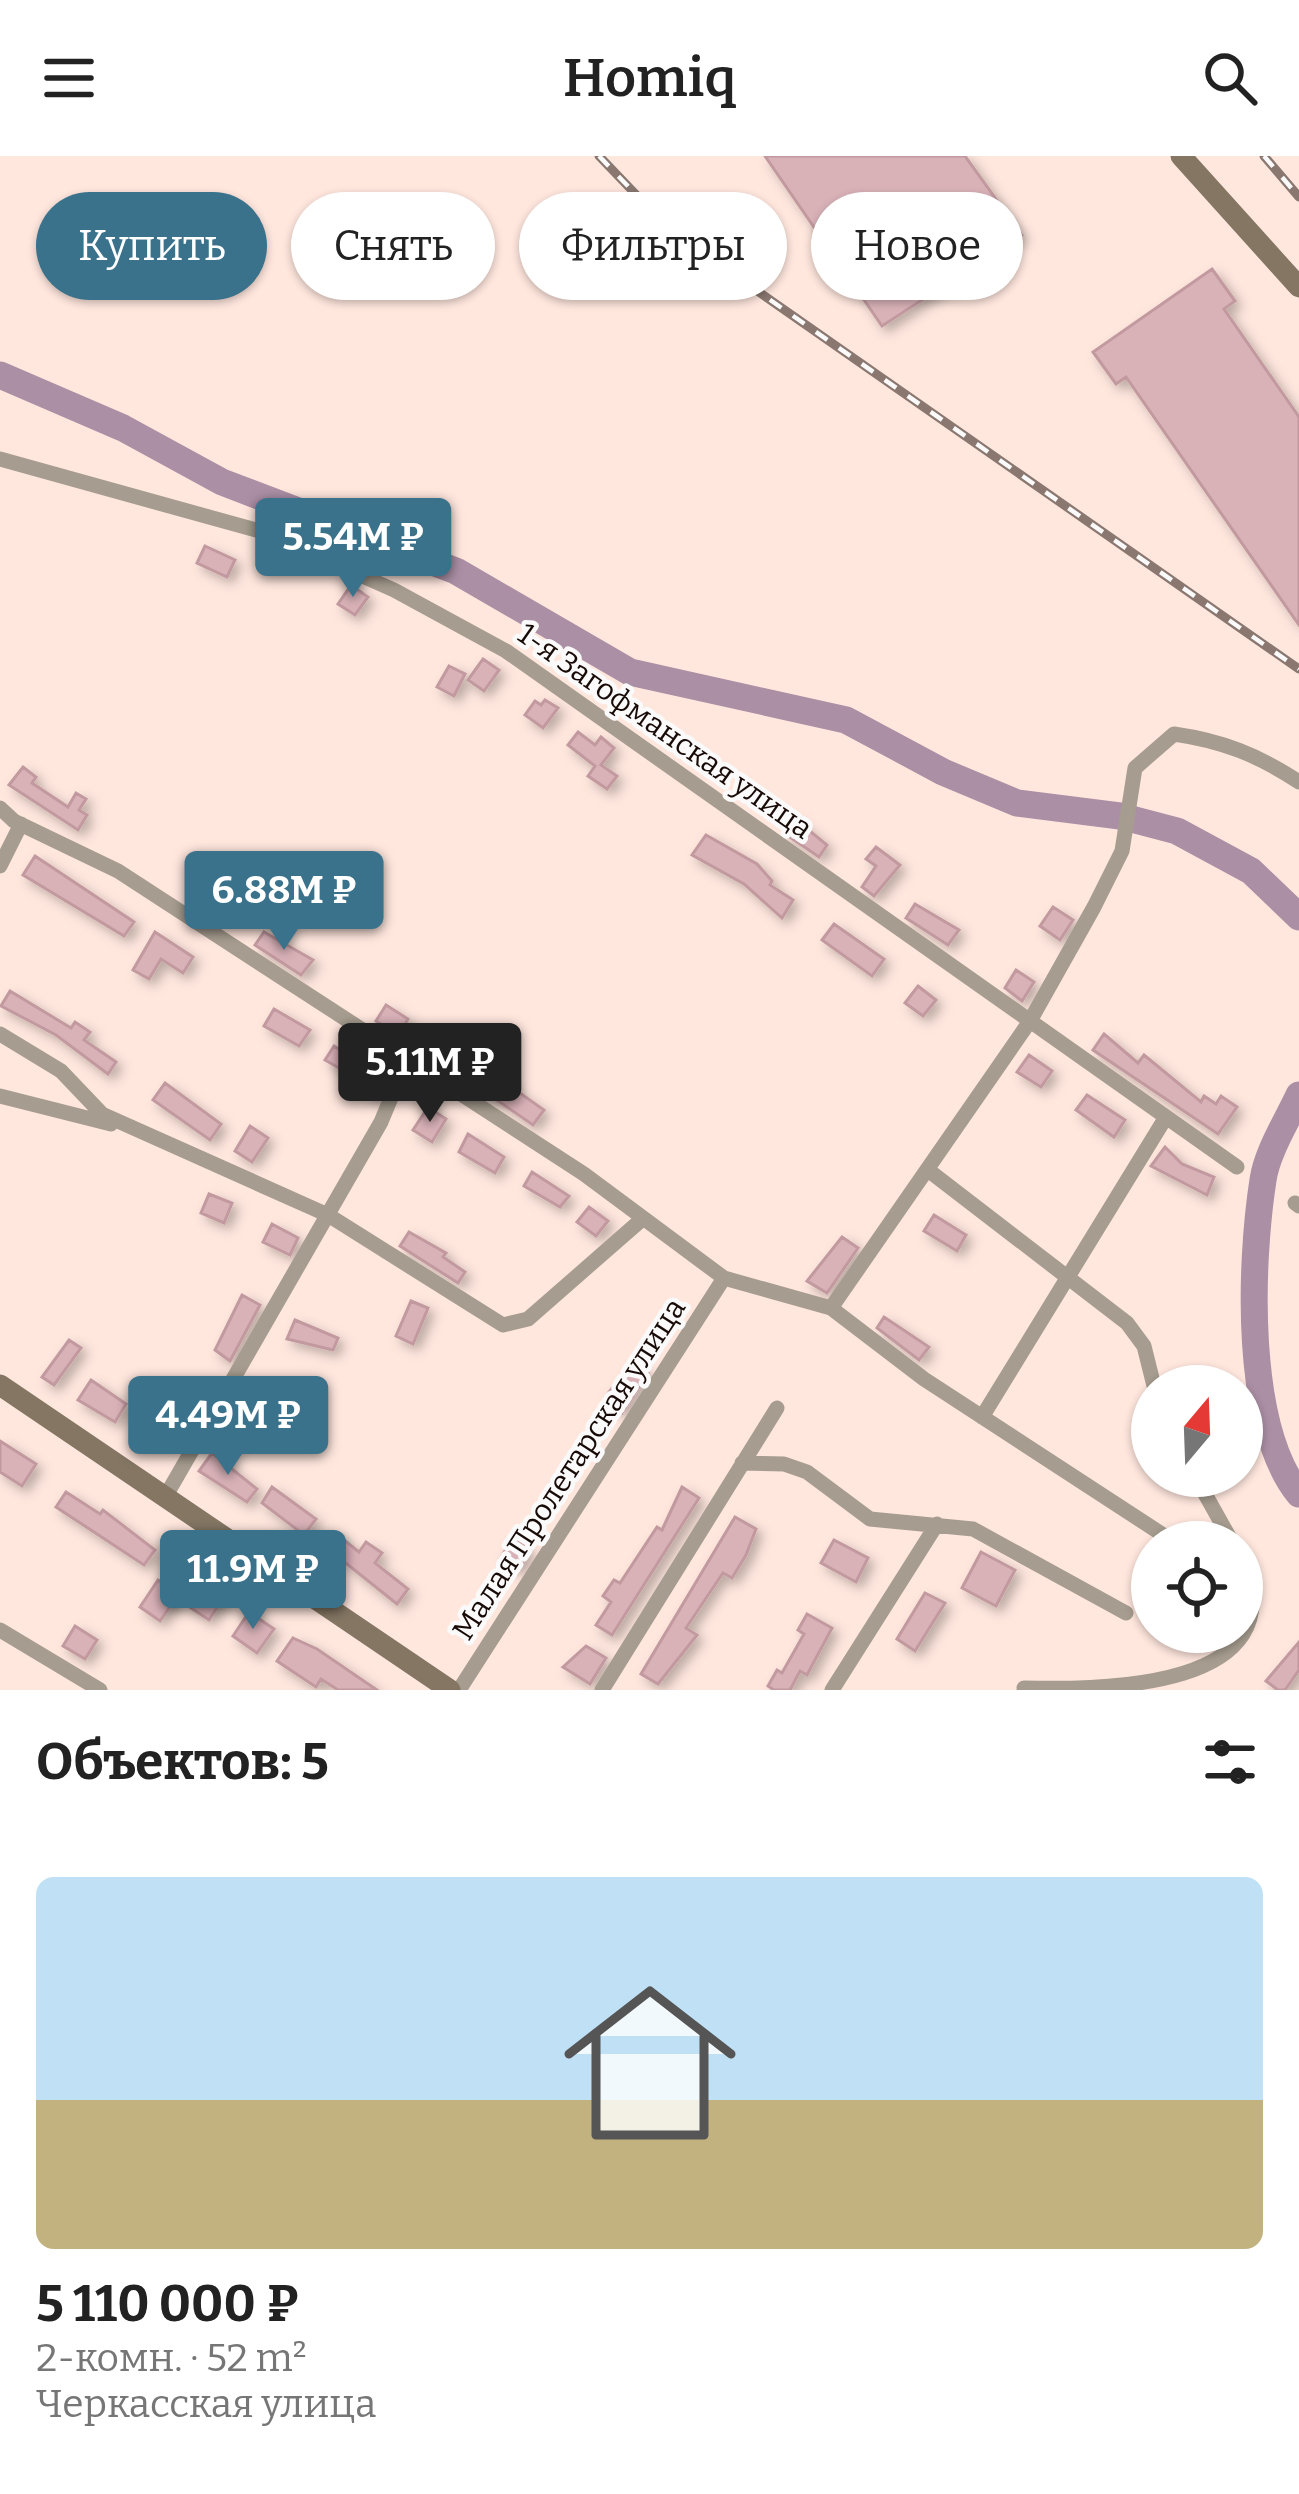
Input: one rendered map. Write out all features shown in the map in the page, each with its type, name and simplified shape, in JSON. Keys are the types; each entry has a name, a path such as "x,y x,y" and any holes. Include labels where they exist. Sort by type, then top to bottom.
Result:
{"main road":[{"path":"1181,156 1299,287"},
{"path":"0,1385 454,1690"}],"street":[{"name":"1-я Загофманская улица","path":"0,459 263,532 394,590 506,651 1237,1167"},
{"path":"831,1308 1030,1021 1115,869 1136,768 1174,734 1256,754 1299,782"},
{"path":"0,808 20,824 118,871 584,1174 640,1221 724,1278 831,1308 982,1417 1142,1521"},
{"path":"0,866 20,824"},
{"path":"0,1034 61,1071 85,1100 126,1126 328,1215 485,1317 516,1325 640,1221"},
{"path":"164,1499 399,1088 407,1059"},
{"path":"0,1096 126,1126"},
{"path":"982,1417 1166,1117"},
{"path":"928,1170 1127,1323 1144,1346 1149,1365"},
{"name":"Малая Пролетарская улица","path":"454,1690 724,1278"},
{"path":"602,1690 777,1408"},
{"path":"742,1462 784,1464 807,1472 870,1520 973,1529 1126,1613"},
{"path":"832,1690 937,1524"},
{"path":"0,1630 100,1690"},
{"path":"1024,1688 1087,1689 1197,1676 1232,1653"}],"building":[{"path":"765,156 965,156 991,192 811,192 811,223"},
{"path":"1212,269 1235,301 1224,309 1299,417 1299,625 1126,377 1116,384 1093,352"},
{"path":"864,300 922,300 882,326"},
{"path":"205,546 235,560 227,577 197,563"},
{"path":"351,585 368,597 355,615 338,604"},
{"path":"483,659 499,670 484,691 468,680"},
{"path":"449,666 465,674 454,696 437,687"},
{"path":"545,700 558,708 543,728 525,715 535,701 541,705"},
{"path":"578,732 595,745 601,737 614,748 601,765 617,776 607,789 588,776 595,766 568,745"},
{"path":"23,767 36,777 32,783 68,807 76,793 86,799 79,810 87,815 78,830 9,785"},
{"path":"794,818 827,845 819,857 784,833"},
{"path":"706,835 757,864 772,881 770,885 793,900 782,918 744,884 692,855"},
{"path":"876,847 900,865 874,896 862,887 876,866 866,859"},
{"path":"35,856 134,922 124,936 23,875"},
{"path":"915,904 959,930 948,945 906,918"},
{"path":"1053,907 1073,920 1060,940 1040,926"},
{"path":"834,924 884,959 872,976 822,940"},
{"path":"155,932 193,957 183,973 161,959 149,979 133,970"},
{"path":"264,932 313,960 301,975 255,945"},
{"path":"1016,970 1034,982 1022,1001 1005,988"},
{"path":"918,986 936,1000 923,1016 905,1003"},
{"path":"10,991 71,1028 75,1022 90,1032 84,1040 116,1062 108,1074 56,1035 1,1006"},
{"path":"386,1005 408,1019 399,1035 376,1021"},
{"path":"274,1009 310,1030 299,1046 264,1026"},
{"path":"1104,1034 1138,1063 1144,1055 1201,1102 1204,1096 1216,1104 1221,1096 1237,1107 1218,1134 1093,1050"},
{"path":"334,1046 386,1079 378,1098 365,1090 369,1085 325,1060"},
{"path":"1029,1055 1052,1071 1041,1087 1017,1072"},
{"path":"486,1069 544,1110 533,1125 475,1085"},
{"path":"165,1083 221,1124 210,1140 153,1100"},
{"path":"1087,1095 1125,1120 1114,1137 1076,1110"},
{"path":"428,1107 446,1119 432,1142 413,1130"},
{"path":"250,1126 268,1138 252,1162 235,1151"},
{"path":"468,1134 504,1157 495,1173 459,1152"},
{"path":"1165,1147 1182,1164 1214,1177 1207,1195 1151,1166"},
{"path":"532,1172 569,1196 560,1207 524,1186"},
{"path":"209,1194 232,1203 224,1223 201,1213"},
{"path":"589,1207 608,1221 596,1236 577,1222"},
{"path":"934,1215 966,1235 957,1251 924,1231"},
{"path":"272,1224 298,1238 290,1255 263,1242"},
{"path":"409,1232 446,1253 443,1257 465,1272 458,1283 400,1246"},
{"path":"842,1237 858,1248 827,1293 807,1281"},
{"path":"242,1295 260,1305 230,1361 215,1350"},
{"path":"411,1301 428,1308 413,1344 396,1336"},
{"path":"884,1317 929,1347 919,1360 877,1328"},
{"path":"295,1320 338,1338 333,1350 287,1339"},
{"path":"69,1340 81,1348 54,1385 42,1377"},
{"path":"633,1362 648,1373 622,1413 605,1397"},
{"path":"91,1380 126,1404 115,1422 78,1400"},
{"path":"0,1441 36,1464 22,1486 0,1472"},
{"path":"212,1453 257,1489 247,1502 199,1471"},
{"path":"272,1487 316,1519 304,1535 262,1503"},
{"path":"682,1487 699,1498 612,1635 596,1625 611,1602 603,1596 614,1580 620,1583 657,1527 662,1530"},
{"path":"66,1492 100,1514 103,1510 155,1550 144,1565 56,1507"},
{"path":"735,1517 756,1529 746,1555 732,1578 723,1573 686,1628 697,1635 658,1684 641,1674"},
{"path":"338,1535 359,1552 366,1542 382,1553 375,1563 408,1589 397,1604 327,1548"},
{"path":"512,1539 530,1550 518,1570 500,1559"},
{"path":"834,1540 868,1558 856,1582 821,1563"},
{"path":"981,1552 1015,1570 996,1606 962,1588"},
{"path":"158,1580 179,1594 160,1621 140,1607"},
{"path":"204,1581 225,1595 209,1620 188,1606"},
{"path":"925,1593 945,1603 915,1651 897,1639"},
{"path":"249,1612 274,1629 257,1653 233,1636"},
{"path":"807,1614 832,1628 807,1675 800,1671 790,1690 774,1690 768,1686 777,1670 782,1673 804,1634 798,1630"},
{"path":"75,1626 97,1640 85,1659 63,1646"},
{"path":"293,1638 377,1690 338,1690 321,1679 316,1687 277,1661"},
{"path":"1299,1642 1299,1670 1285,1690 1278,1690 1266,1681"},
{"path":"586,1646 606,1658 590,1684 563,1667"}],"waterway":[{"path":"0,375 123,428 222,482 456,571 630,672 846,720 943,772 1017,803 1120,816 1177,831 1251,871 1299,917"},
{"path":"1299,1095 1265,1169 1254,1298 1268,1428 1299,1494"}],"railway":[{"path":"599,156 646,205 713,260 1299,669"},
{"path":"1264,156 1299,197"}]}
